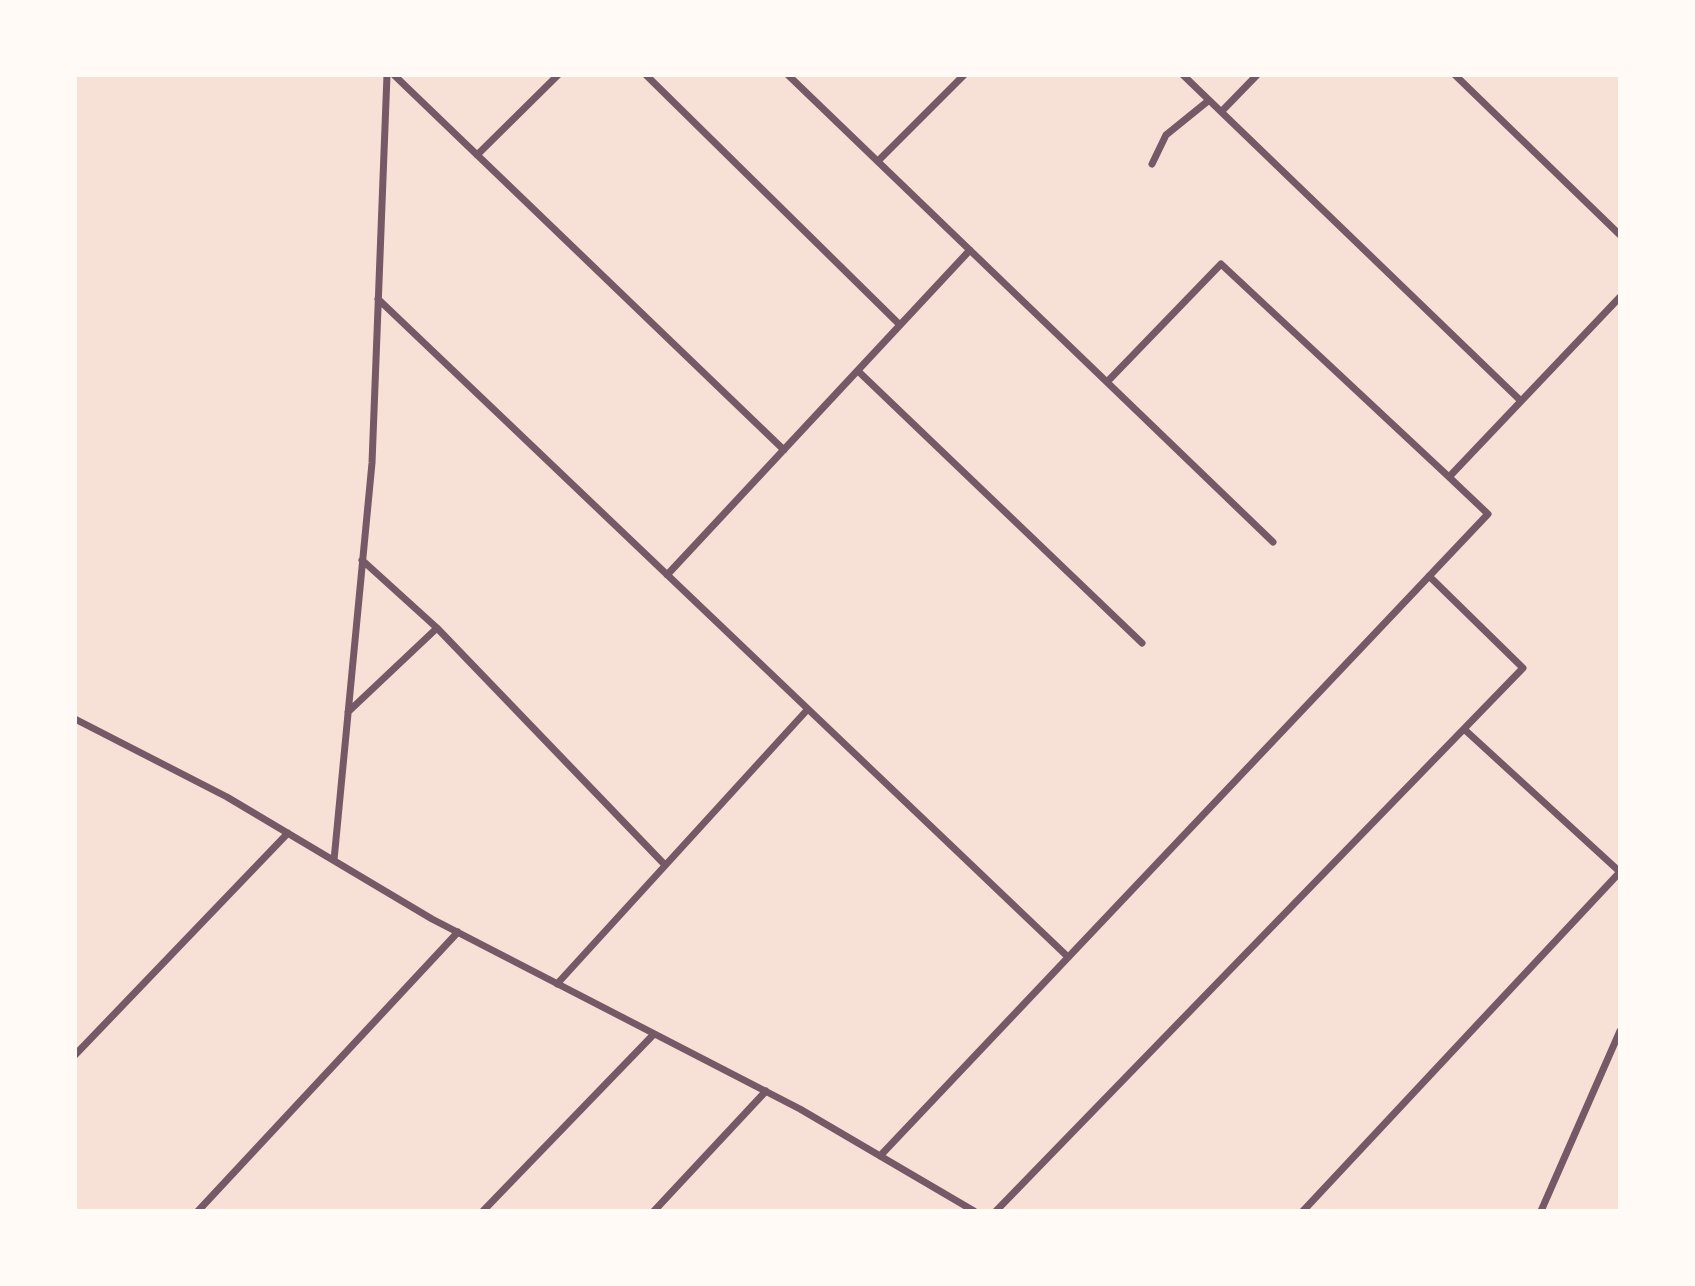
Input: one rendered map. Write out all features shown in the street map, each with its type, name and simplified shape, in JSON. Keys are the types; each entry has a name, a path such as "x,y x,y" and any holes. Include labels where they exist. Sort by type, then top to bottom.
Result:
{"street":[{"path":"334,860 372,463 387,75"},
{"path":"394,75 784,450"},
{"path":"477,155 558,75"},
{"path":"646,75 900,325"},
{"path":"788,75 1273,542"},
{"path":"877,161 964,75"},
{"path":"1183,75 1521,401"},
{"path":"1222,111 1257,75"},
{"path":"1455,75 1620,235"},
{"path":"1152,164 1166,135 1209,101"},
{"path":"667,575 970,250"},
{"path":"880,1156 1488,514 1221,264 1107,382"},
{"path":"1449,477 1620,297"},
{"path":"378,299 1068,957"},
{"path":"858,371 1142,643"},
{"path":"362,560 437,628 665,865"},
{"path":"996,1211 1524,668 1429,576"},
{"path":"348,713 437,628"},
{"path":"557,984 808,709"},
{"path":"75,719 227,797 458,932 766,1091 974,1211"},
{"path":"1303,1211 1620,872 1464,729"},
{"path":"75,1055 288,833"},
{"path":"198,1211 458,932"},
{"path":"1541,1211 1620,1031"},
{"path":"483,1211 654,1034"},
{"path":"654,1211 766,1091"}]}
